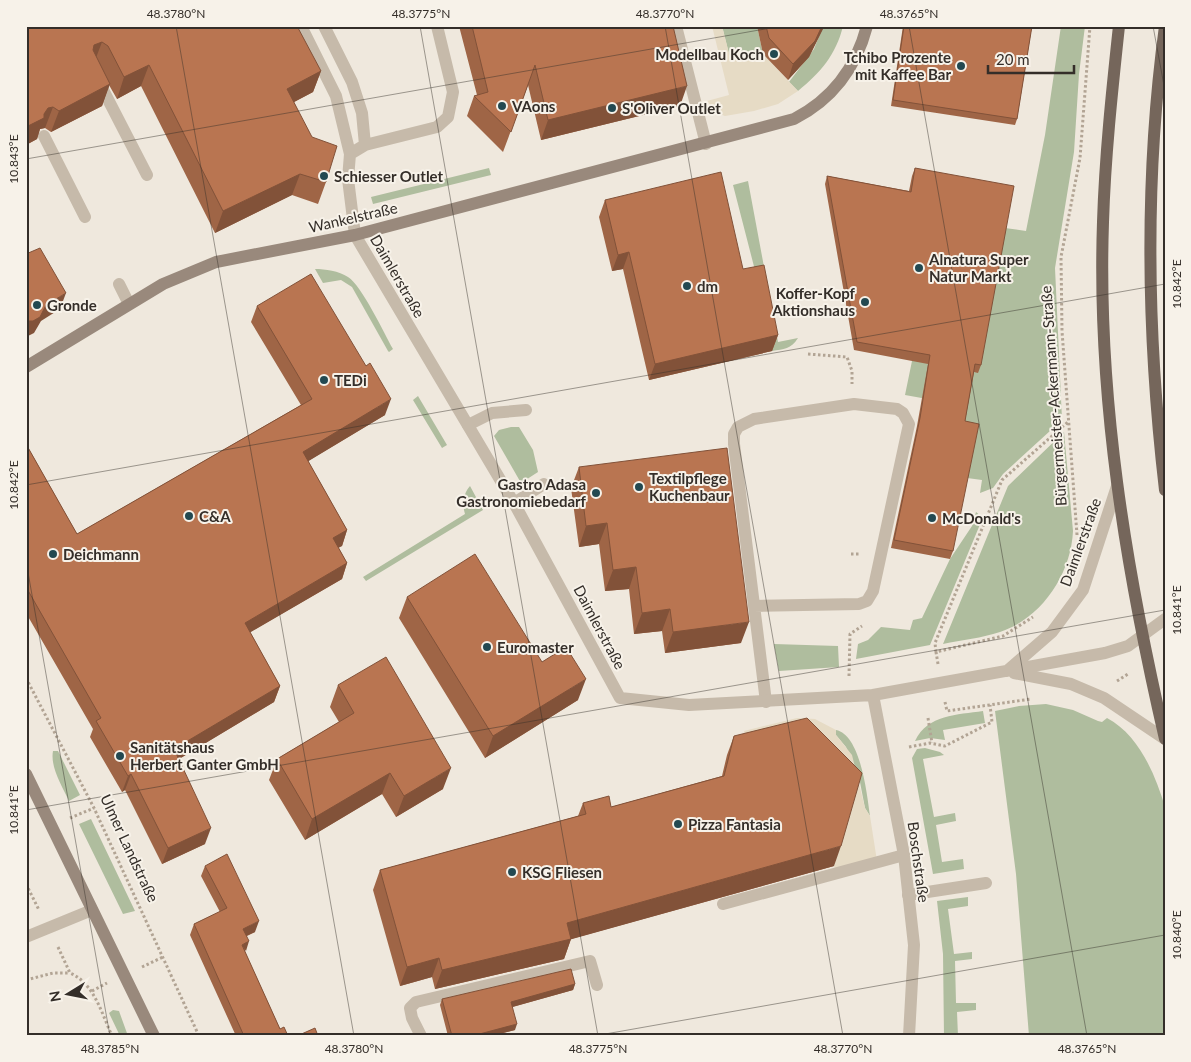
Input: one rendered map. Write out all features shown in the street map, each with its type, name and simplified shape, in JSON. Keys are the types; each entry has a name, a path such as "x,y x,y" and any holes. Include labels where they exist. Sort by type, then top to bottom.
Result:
{"main road":[{"path":"1119,26 1106,157 1102,223 1106,374 1123,535 1165,739"},
{"path":"1165,26 1150,185 1150,314 1156,416 1165,490"}],"street":[{"path":"301,26 336,96 350,154 348,179 355,235"},
{"path":"324,26 352,82 362,112 365,145"},
{"path":"350,154 365,145 437,127 448,117 453,92 438,26"},
{"path":"676,26 706,144"},
{"name":"Wankelstraße","path":"26,367 163,284 216,262 355,235 776,125 811,111 844,80 864,40 867,26"},
{"path":"93,71 147,175"},
{"path":"44,136 85,218"},
{"name":"Daimlerstraße","path":"355,235 514,503 620,698 689,705 873,695 1106,653 1128,646 1143,637 1165,619"},
{"path":"118,284 130,304"},
{"path":"755,606 859,604 867,601 873,591 909,424 903,413 897,409 854,404 754,419 738,427 734,434 766,702"},
{"path":"468,425 492,413 526,410"},
{"path":"514,503 544,484"},
{"name":"Daimlerstraße","path":"1007,671 1052,632 1083,590 1117,486"},
{"name":"Daimlerstraße","path":"1007,671 1071,684 1104,698 1165,739"},
{"name":"Boschstraße","path":"873,695 904,855 914,945 909,1036"},
{"path":"26,774 154,1036"},
{"path":"723,904 904,855"},
{"path":"908,895 986,883"},
{"path":"26,937 92,910"},
{"path":"421,1036 410,1008 416,1002 590,961 597,985"}],"path":[{"name":"Bürgermeister-Ackermann-Straße","path":"1077,538 1078,521 1068,421 1062,331 1061,257 1080,158 1090,26"},
{"path":"808,354 847,357 852,371 852,388"},
{"path":"942,682 935,643 1002,480 1068,421"},
{"path":"936,652 1003,636 1037,614"},
{"name":"Ulmer Landstraße","path":"26,678 94,808 199,1036"},
{"path":"909,748 916,744 932,743 944,746 992,722 990,705"},
{"path":"928,718 932,743"},
{"path":"75,816 94,808"},
{"path":"26,884 48,928"},
{"path":"62,956 70,973"},
{"path":"147,965 163,958"},
{"path":"26,980 53,973 70,973 79,976 92,991 112,1036"},
{"path":"92,991 106,983"}],"green space":[{"path":"722,26 757,26 763,54 731,62"},
{"path":"823,26 843,26 836,46 826,63 798,91 789,82 814,49"},
{"path":"1061,26 1085,26 1079,74 1074,152 1055,268 1062,420 1003,474 993,488 980,493 982,480 967,478 962,429 966,406 905,395 912,361 1005,228 1026,231 1045,135"},
{"path":"489,168 491,175 373,204 371,197"},
{"path":"748,181 778,342 798,338 787,348 780,350 772,351 758,282 733,185"},
{"path":"315,269 340,273 354,282 393,349 388,351 352,287 341,280 323,283"},
{"path":"418,396 447,445 442,448 413,400"},
{"path":"519,427 533,450 538,472 521,483 494,436 499,430"},
{"path":"1064,432 1073,531 1067,563 1060,578 1052,592 1041,605 1015,625 993,634 943,644 1008,486"},
{"path":"470,486 483,510 366,581 363,577 465,514 464,499"},
{"path":"976,512 982,517 981,522 930,645 856,659 858,644 868,640 881,627 910,630 913,620 922,618 950,559 972,526"},
{"path":"774,644 838,646 839,667 779,671"},
{"path":"1046,704 1073,710 1102,722 1107,718 1118,725 1128,734 1144,756 1161,794 1165,807 1165,1036 1029,1036 1016,874 995,711 1019,706"},
{"path":"983,711 985,723 943,730 945,740 930,738 915,741 927,725 944,717"},
{"path":"836,730 845,734 857,754 865,781 870,816 865,808 859,777 846,747 836,735"},
{"path":"925,748 944,755 923,759 934,817 955,813 956,821 936,825 942,862 963,859 964,869 933,874 912,758 917,749"},
{"path":"53,751 58,751 80,795 69,801 55,770"},
{"path":"91,819 135,911 123,914 79,824"},
{"path":"968,897 968,906 948,909 954,954 972,952 972,959 955,961 956,1003 976,1003 976,1010 957,1012 958,1036 944,1036 943,954 937,901"},
{"path":"113,1010 119,1011 128,1036 120,1036 109,1013"}],"shaded area":[{"path":"712,26 722,26 731,61 763,54 798,91 778,104 754,111 725,116 717,113 707,101 729,95"},
{"path":"797,718 815,719 836,730 836,735 852,755 865,808 870,816 877,861 836,873 834,866 855,793 747,743 744,731"}],"building":[{"path":"26,26 297,26 321,71 287,89 312,137 337,146 326,182 300,174 223,211 149,65 124,77 108,46 102,42 94,45 93,50 110,84 59,111 53,107 48,108 44,118 26,127"},
{"path":"472,26 673,26 687,86 548,120 535,65 511,132 474,96 488,92"},
{"path":"766,26 822,26 815,41 793,64 769,38"},
{"name":"Tchibo Prozente mit Kaffee Bar","path":"904,26 1032,26 1017,119 893,100"},
{"name":"Alnatura Super Natur Markt","path":"915,168 1014,186 981,365 975,364 965,421 979,424 953,551 894,540 920,418 930,355 857,342 827,176 911,192"},
{"path":"721,172 743,269 764,265 778,335 655,364 629,252 618,255 605,200"},
{"path":"40,248 66,293 46,305 40,317 33,321 26,321 26,254"},
{"path":"311,274 366,366 370,363 391,399 303,452 347,530 333,538 347,563 245,623 280,686 174,749 211,828 168,848 131,774 128,776 96,721 101,718 26,587 26,444 77,534 312,399 257,306"},
{"path":"727,448 749,622 673,632 670,609 642,613 636,567 613,570 607,523 586,526 579,467"},
{"path":"475,554 542,662 566,647 586,679 493,736 407,597"},
{"path":"386,657 451,768 404,796 390,773 312,819 277,759 354,713 338,685"},
{"path":"807,718 862,773 841,846 567,923 571,939 442,970 439,958 407,967 380,870 586,814 583,803 609,796 611,807 724,776 734,736"},
{"path":"227,854 259,921 243,929 249,941 242,945 280,1029 284,1027 288,1036 244,1036 194,924 227,908 205,866"},
{"path":"571,969 575,984 511,1002 517,1024 472,1036 452,1036 442,999"},
{"path":"315,1028 318,1036 297,1036"}],"place":[{"name":"Modellbau Koch","path":"774,54"},
{"name":"Tchibo Prozente mit Kaffee Bar","path":"961,66"},
{"name":"VAons","path":"502,106"},
{"name":"S'Oliver Outlet","path":"612,108"},
{"name":"Schiesser Outlet","path":"324,176"},
{"name":"Alnatura Super Natur Markt","path":"919,268"},
{"name":"dm","path":"687,286"},
{"name":"Koffer-Kopf Aktionshaus","path":"865,302"},
{"name":"Gronde","path":"37,305"},
{"name":"TEDi","path":"324,380"},
{"name":"Textilpflege Kuchenbaur","path":"639,487"},
{"name":"Gastro Adasa Gastronomiebedarf","path":"596,493"},
{"name":"C&A","path":"189,516"},
{"name":"McDonald's","path":"932,518"},
{"name":"Deichmann","path":"53,554"},
{"name":"Euromaster","path":"487,647"},
{"name":"Sanitätshaus Herbert Ganter GmbH","path":"120,756"},
{"name":"Pizza Fantasia","path":"678,824"},
{"name":"KSG Fliesen","path":"512,872"}]}
